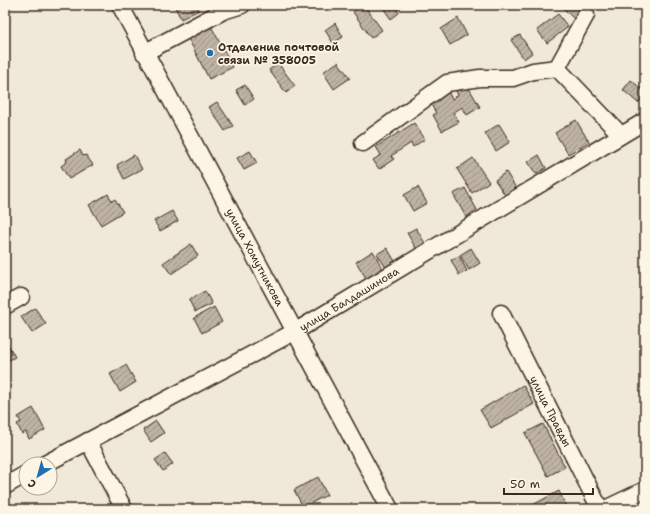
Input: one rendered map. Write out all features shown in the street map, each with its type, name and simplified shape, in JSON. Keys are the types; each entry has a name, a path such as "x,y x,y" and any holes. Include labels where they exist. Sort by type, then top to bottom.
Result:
{"street":[{"name":"улица Хомутникова","path":"120,5 390,509"},
{"path":"144,52 223,11 242,5"},
{"path":"557,68 586,15"},
{"path":"363,143 446,83 480,78 514,78 533,70 557,68"},
{"path":"557,68 621,135"},
{"name":"улица Балдашинова","path":"58,457 296,331 645,121"},
{"path":"5,306 21,297"},
{"name":"улица Правды","path":"500,313 600,509"},
{"path":"88,441 124,509"},
{"path":"5,486 18,479"},
{"path":"605,509 645,490"}],"building":[{"path":"174,5 196,5 199,10 181,19"},
{"path":"364,5 382,30 371,38 353,12"},
{"path":"381,5 394,5 399,13 391,19"},
{"path":"568,5 588,5 574,19 564,9"},
{"path":"558,14 568,27 547,43 537,30"},
{"path":"458,18 467,35 450,45 441,29"},
{"path":"335,23 343,37 333,43 325,30"},
{"name":"Отделение почтовой связи № 358005","path":"211,26 233,67 209,79 188,38"},
{"path":"520,35 532,53 524,59 511,40"},
{"path":"338,62 350,78 334,89 323,72"},
{"path":"278,63 295,86 286,93 269,70"},
{"path":"631,80 645,92 645,95 638,103 623,90"},
{"path":"466,83 480,107 467,115 462,107 453,113 459,122 442,131 433,115 436,113 429,101 447,90 452,99 458,95 455,89"},
{"path":"245,85 254,99 245,105 236,90"},
{"path":"217,102 233,126 225,131 209,107"},
{"path":"576,120 589,142 568,154 555,133"},
{"path":"414,123 425,139 413,147 411,143 391,156 394,159 379,169 373,160 381,155 376,147"},
{"path":"499,124 510,142 496,151 485,133"},
{"path":"80,150 83,156 86,155 93,165 69,179 61,166 67,162 66,159"},
{"path":"250,151 257,163 244,170 237,158"},
{"path":"134,155 142,169 124,179 117,165"},
{"path":"539,155 546,168 536,174 528,162"},
{"path":"473,158 489,182 472,193 457,169"},
{"path":"506,172 516,188 505,195 495,180"},
{"path":"418,187 427,203 413,211 404,195"},
{"path":"465,188 477,210 466,217 453,194"},
{"path":"108,194 112,201 115,199 123,212 101,225 89,205"},
{"path":"172,211 178,221 160,231 154,221"},
{"path":"416,228 426,245 417,250 407,233"},
{"path":"191,244 198,256 171,274 163,263"},
{"path":"387,248 396,263 387,269 377,254"},
{"path":"471,248 480,263 469,270 460,255"},
{"path":"373,251 384,271 368,281 356,262"},
{"path":"459,256 467,271 459,275 451,260"},
{"path":"205,291 212,304 195,312 189,300"},
{"path":"214,307 222,322 202,333 194,318"},
{"path":"35,308 46,324 32,333 21,317"},
{"path":"5,339 15,357 5,362"},
{"path":"126,365 136,382 120,392 110,374"},
{"path":"523,385 534,404 491,428 480,410"},
{"path":"33,408 45,430 29,439 26,432 22,434 17,424 21,422 18,417"},
{"path":"156,421 164,433 151,442 143,430"},
{"path":"543,424 565,467 548,476 525,433"},
{"path":"165,453 173,464 163,471 155,460"},
{"path":"318,477 327,495 303,507 294,490"},
{"path":"559,491 567,508 525,509"}],"place":[{"name":"Отделение почтовой связи № 358005","path":"210,53"}]}
